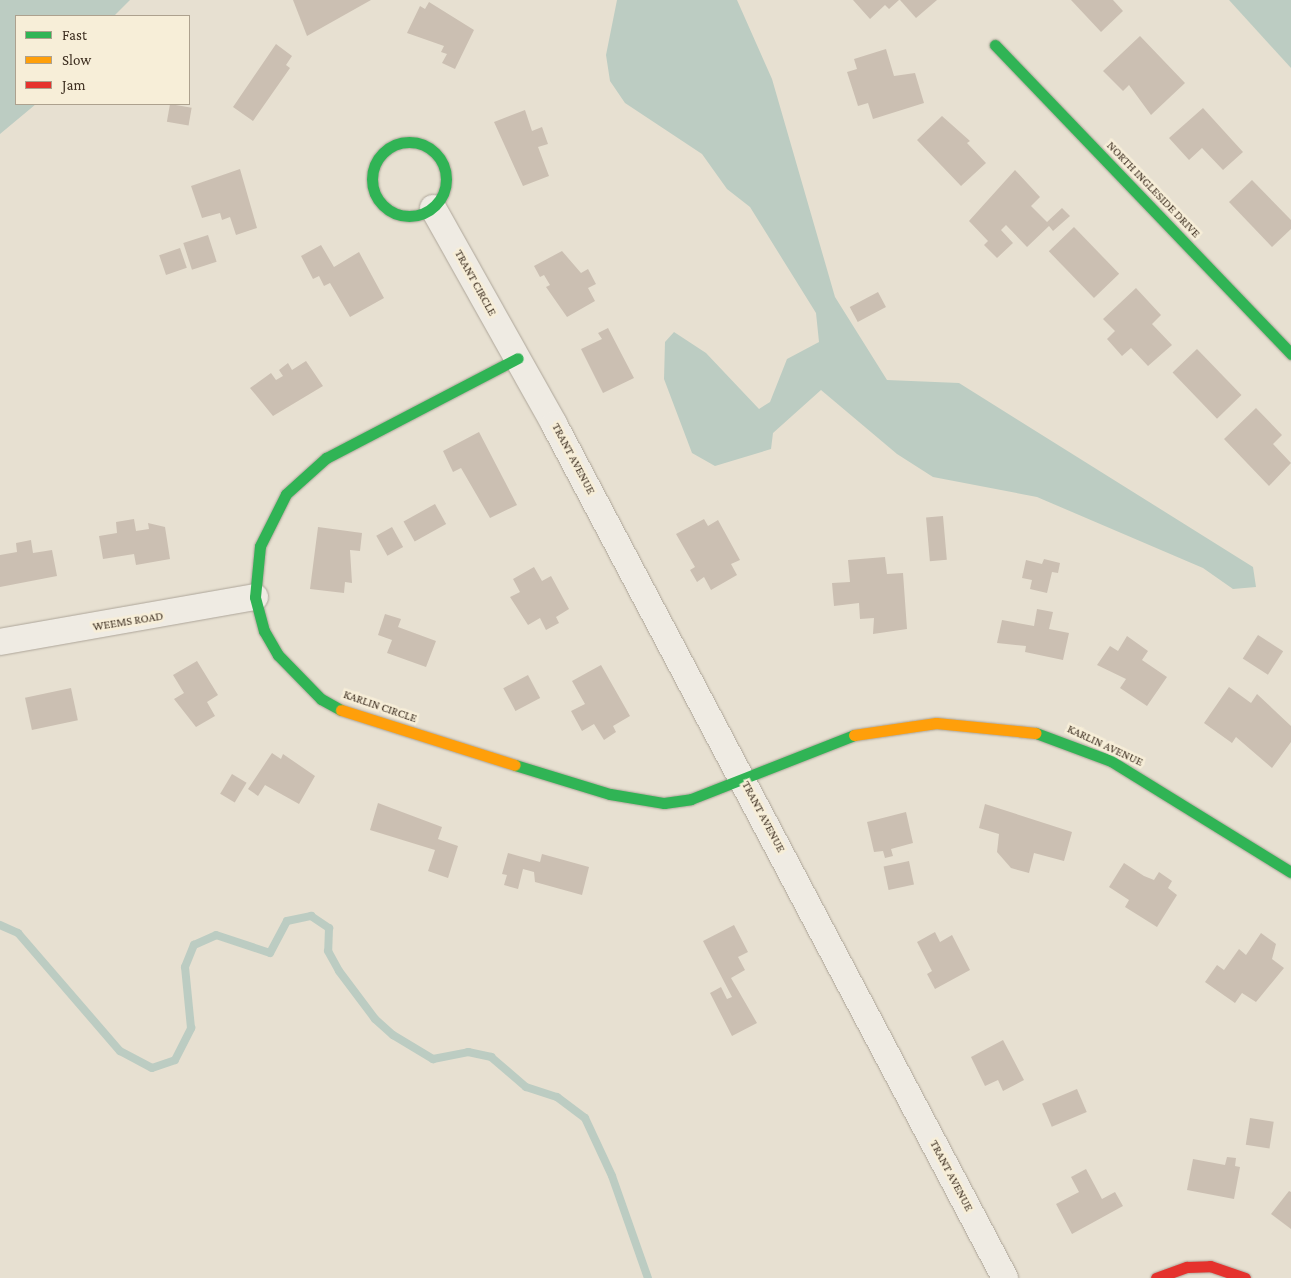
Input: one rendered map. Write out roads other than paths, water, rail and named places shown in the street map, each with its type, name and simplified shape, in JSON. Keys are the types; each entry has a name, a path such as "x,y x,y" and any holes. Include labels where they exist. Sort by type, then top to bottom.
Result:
{"street":[{"name":"NORTH INGLESIDE DRIVE","path":"995,45 1291,354"},
{"path":"416,143 439,158 446,184 433,208 404,216 379,201 373,172 390,148 416,143"},
{"name":"TRANT CIRCLE","path":"433,208 518,358"},
{"name":"KARLIN CIRCLE","path":"518,358 304,474 286,494 260,546 255,597 264,631 287,667 321,699 349,714 636,802 692,799 742,777"},
{"name":"TRANT AVENUE","path":"518,358 742,777 1005,1278"},
{"name":"WEEMS ROAD","path":"0,642 255,597"},
{"name":"KARLIN AVENUE","path":"742,777 828,742 886,728 936,723 1016,728 1065,740 1110,761 1291,872"},
{"path":"1156,1278 1187,1267 1210,1266 1245,1278"}],"waterway":[{"path":"0,925 18,933 120,1051 152,1068 175,1060 191,1028 185,967 194,945 216,935 270,953 287,921 311,916 329,928 328,951 339,971 375,1019 393,1035 433,1059 468,1052 491,1057 526,1087 557,1097 585,1118 612,1176 648,1278"}]}
